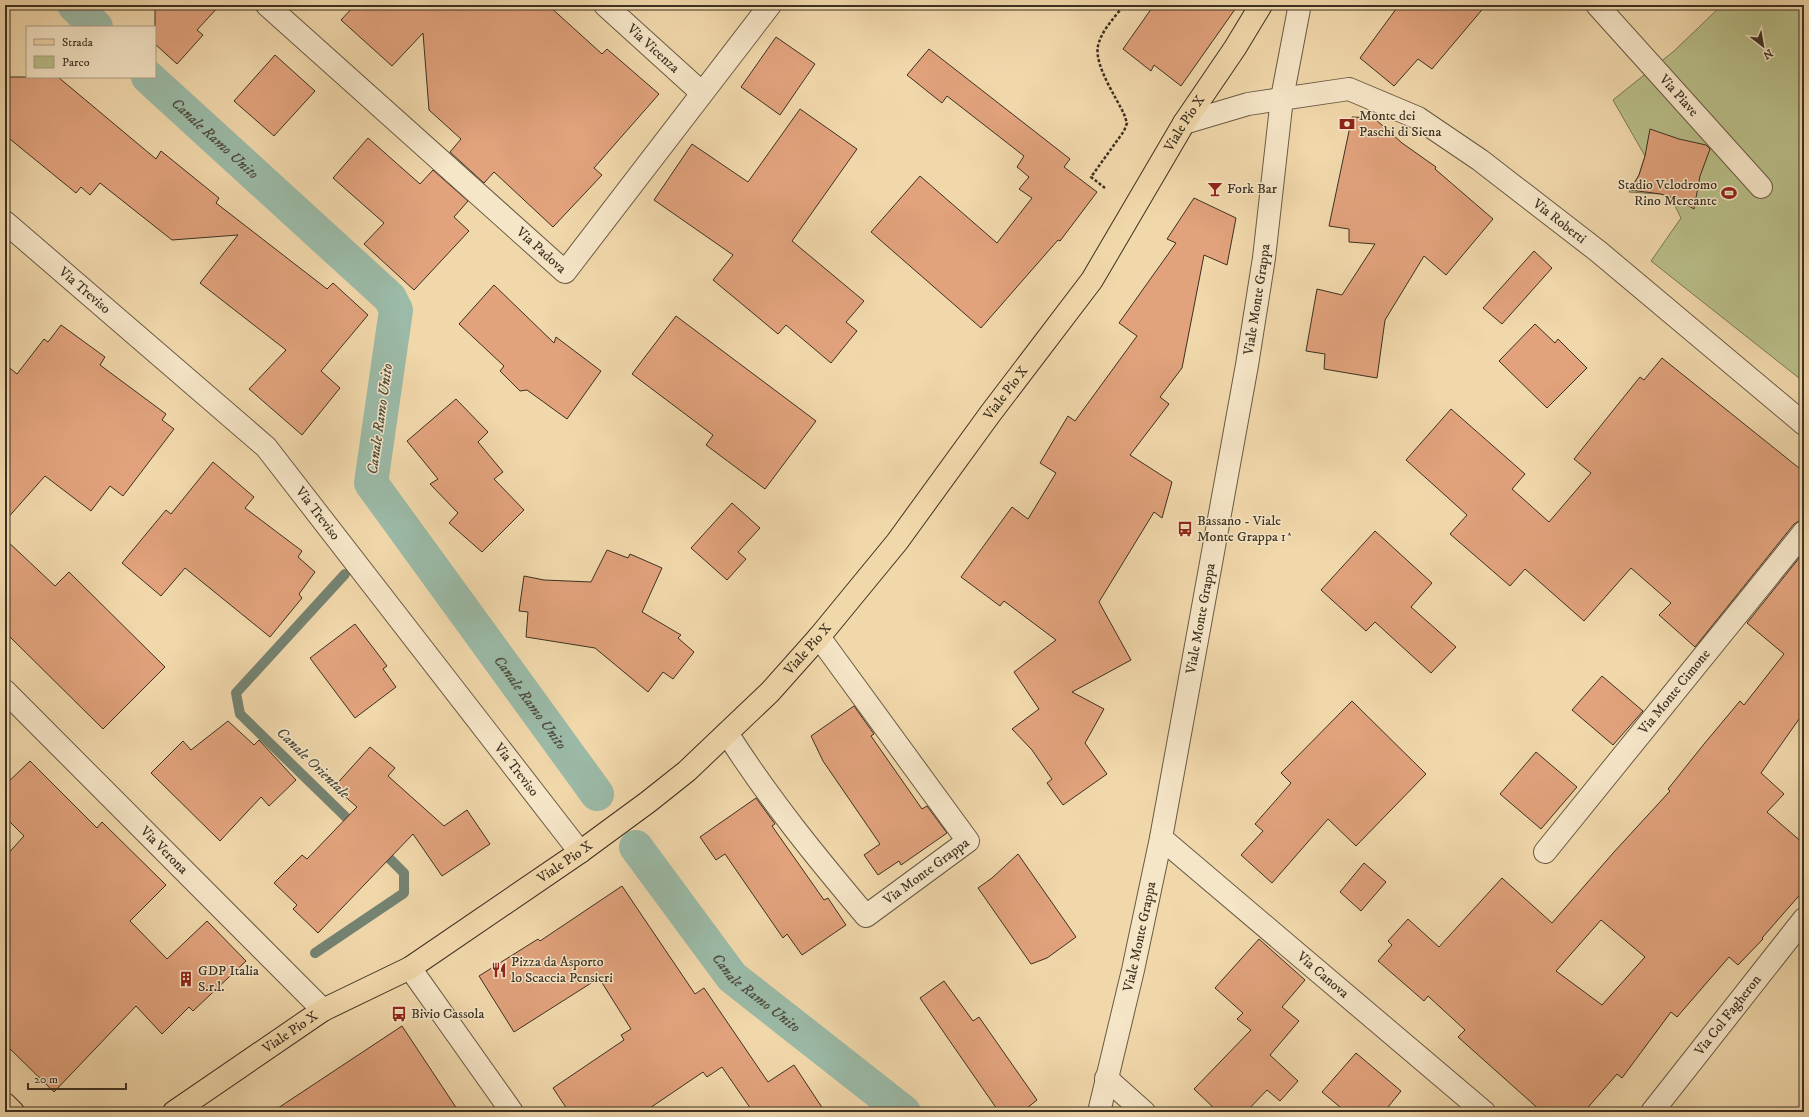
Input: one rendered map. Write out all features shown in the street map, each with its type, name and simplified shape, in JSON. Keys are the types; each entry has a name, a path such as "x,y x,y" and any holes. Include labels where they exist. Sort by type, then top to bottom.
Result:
{"main road":[{"name":"Viale Pio X","path":"174,1112 323,1010 410,968 580,852 682,775 770,692 819,637 897,542 990,414 1092,280 1184,123 1261,5"},
{"path":"5,1104 13,1112"}],"street":[{"name":"Via Padova","path":"268,5 565,272 770,5"},
{"name":"Via Vicenza","path":"605,5 702,92"},
{"name":"Viale Monte Grappa","path":"1099,1112 1133,970 1161,838 1247,365 1264,258 1282,98 1299,9 1298,5"},
{"name":"Via Piave","path":"1597,5 1761,187"},
{"name":"Via Roberti","path":"1282,98 1349,89 1418,118 1480,160 1599,252 1804,424"},
{"path":"1184,123 1248,104 1282,98"},
{"name":"Via Treviso","path":"5,222 266,447 580,852"},
{"name":"Via Monte Cimone","path":"1545,852 1804,532"},
{"name":"Via Monte Grappa","path":"727,733 743,759 826,870 866,916 968,841 819,637"},
{"name":"Via Verona","path":"5,690 323,1010"},
{"name":"Via Canova","path":"1161,838 1484,1112"},
{"name":"Via Col Fagheron","path":"1652,1112 1804,919"},
{"path":"410,968 512,1112"},
{"path":"1106,1078 1144,1112"}],"path":[{"path":"1105,188 1091,177 1124,131 1127,123 1098,61 1098,46 1104,31 1124,5"}],"green space":[{"name":"Stadio Velodromo Rino Mercante","path":"1722,5 1804,5 1804,382 1651,261 1681,218 1671,198 1661,194 1629,192 1639,175 1645,156 1613,100 1674,51"}],"building":[{"path":"155,5 220,5 197,30 203,35 177,64 156,45"},
{"path":"355,5 548,5 602,54 607,49 659,94 594,168 602,175 553,227 494,172 484,183 450,152 461,139 429,110 423,33 392,66 341,20"},
{"path":"1154,5 1238,5 1181,86 1154,65 1151,71 1123,49"},
{"path":"1399,5 1486,5 1432,69 1418,59 1394,86 1360,58"},
{"path":"776,37 815,64 780,115 741,87"},
{"path":"929,49 1070,159 1064,167 1097,192 1060,241 1058,240 981,328 871,232 920,176 997,243 1032,198 1019,189 1029,177 1017,167 1024,156 947,96 942,103 907,75"},
{"path":"275,55 315,91 274,136 234,101"},
{"path":"5,77 59,78 156,159 161,151 219,198 216,203 327,289 333,283 368,315 321,371 340,388 302,435 249,389 286,350 200,283 238,235 172,240 100,183 90,195 81,187 76,193 5,135"},
{"path":"800,109 857,149 792,241 864,301 846,322 857,331 831,363 786,325 778,334 713,280 733,255 654,200 692,144 748,182"},
{"path":"1352,117 1374,118 1402,143 1436,167 1435,169 1493,219 1446,275 1424,256 1385,320 1377,378 1324,369 1325,354 1306,351 1317,289 1342,295 1375,244 1349,242 1349,229 1329,226"},
{"path":"1650,129 1679,139 1706,145 1710,149 1700,176 1694,209 1679,200 1661,194 1630,190 1639,175 1645,156"},
{"path":"368,138 420,184 433,170 468,201 454,217 469,231 414,290 364,244 384,223 333,178"},
{"path":"1194,198 1236,218 1227,265 1204,255 1182,368 1160,397 1169,404 1130,455 1172,482 1162,518 1154,512 1099,602 1131,660 1072,692 1104,709 1085,743 1107,774 1063,805 1047,783 1052,779 1032,750 1012,729 1039,709 1014,672 1056,640 1004,601 1000,606 961,577 1012,507 1028,519 1056,473 1040,463 1068,416 1075,421 1137,336 1119,323 1176,243 1167,239"},
{"path":"1534,251 1552,268 1502,324 1483,308"},
{"path":"494,285 554,343 556,337 601,371 567,419 527,390 520,391 500,371 504,366 459,324"},
{"path":"676,316 816,421 765,489 706,445 713,435 632,374"},
{"path":"1535,324 1555,343 1558,339 1587,368 1547,408 1499,361"},
{"path":"61,325 105,357 100,365 166,414 162,420 174,429 123,496 110,486 91,511 45,476 5,521 5,364 17,374 44,339 48,342"},
{"path":"1662,358 1804,472 1804,520 1794,524 1695,647 1659,615 1671,603 1631,568 1584,621 1525,569 1510,586 1450,534 1467,515 1406,460 1451,409 1525,474 1512,489 1549,522 1591,473 1574,459 1640,377 1644,380"},
{"path":"456,399 488,432 478,442 503,472 494,479 524,510 482,552 449,523 458,513 430,484 438,479 407,441"},
{"path":"213,462 254,497 245,508 302,551 298,557 315,572 299,594 302,598 270,637 185,568 161,596 122,563 166,510 171,514"},
{"path":"732,503 760,528 738,552 746,559 727,580 691,548"},
{"path":"1375,531 1432,583 1411,607 1456,647 1431,673 1375,622 1366,631 1321,590"},
{"path":"5,539 55,586 69,572 165,667 103,729 5,632"},
{"path":"607,550 628,558 630,554 662,568 642,612 681,635 678,638 694,652 673,679 663,672 648,692 595,648 526,637 528,612 519,611 524,576 544,580 591,582"},
{"path":"1804,552 1804,712 1761,773 1784,794 1767,812 1804,844 1804,890 1762,938 1763,939 1738,965 1729,957 1677,1017 1671,1012 1622,1078 1617,1074 1584,1112 1542,1112 1458,1037 1465,1030 1428,996 1424,1001 1378,961 1392,945 1388,941 1408,919 1439,947 1502,878 1552,923 1670,791 1668,789 1704,744 1740,701 1744,705 1784,654 1747,623","holes":["1601,920 1645,957 1602,1005 1556,971"]},
{"path":"355,624 387,666 383,669 396,687 355,718 310,658"},
{"path":"1602,676 1643,711 1613,745 1572,710"},
{"path":"1352,701 1426,774 1356,846 1328,819 1272,883 1241,855 1263,831 1255,824 1291,783 1281,773"},
{"path":"854,706 874,734 871,736 922,809 927,806 947,833 901,865 899,861 878,875 864,855 880,844 823,761 811,736"},
{"path":"228,721 254,745 259,740 296,780 269,806 261,797 220,841 151,773 183,741 191,750"},
{"path":"370,747 395,768 388,776 444,826 467,810 490,844 442,876 413,834 318,933 293,909 297,905 274,883 302,855 307,859 357,807 334,787"},
{"path":"1536,752 1577,787 1541,829 1500,794"},
{"path":"30,761 97,828 102,822 166,885 130,921 167,959 207,921 246,961 193,1011 189,1007 162,1034 136,1006 54,1092 5,1044 5,857 24,836 5,817 5,785"},
{"path":"756,798 775,824 772,826 824,900 828,898 846,925 802,955 787,934 783,938 725,854 716,860 700,837"},
{"path":"1018,854 1076,937 1047,958 1031,964 978,888 992,878"},
{"path":"1364,863 1386,882 1361,911 1340,892"},
{"path":"622,886 695,994 704,988 768,1082 794,1065 825,1112 753,1112 722,1067 707,1077 703,1072 644,1112 569,1112 553,1088 624,1040 621,1035 631,1029 599,978 514,1032 479,976 538,939 540,941"},
{"path":"1259,939 1305,980 1282,1007 1299,1021 1270,1055 1298,1081 1280,1101 1267,1090 1246,1112 1218,1112 1194,1089 1251,1030 1237,1019 1243,1013 1215,988"},
{"path":"944,981 973,1021 979,1017 1037,1100 1022,1112 999,1112 920,998"},
{"path":"402,1026 459,1112 272,1112"},
{"path":"1356,1053 1401,1091 1384,1112 1346,1112 1322,1092"}],"waterway":[{"name":"Canale Ramo Unito","path":"74,5 95,26"},
{"name":"Canale Ramo Unito","path":"149,78 390,298 396,310 371,483 597,794"},
{"name":"Canale Orientale","path":"345,574 236,693 240,714 356,827"},
{"name":"Canale Ramo Unito","path":"636,847 732,977 904,1112"},
{"name":"Canale Orientale","path":"315,953 404,893 404,873 381,850"}],"place":[{"name":"Monte dei Paschi di Siena","path":"1347,124"},
{"name":"Fork Bar","path":"1215,189"},
{"name":"Stadio Velodromo Rino Mercante","path":"1729,193"},
{"name":"Bassano - Viale Monte Grappa 1^","path":"1185,529"},
{"name":"Pizza da Asporto lo Scaccia Pensieri","path":"499,970"},
{"name":"GDP Italia S.r.l.","path":"186,979"},
{"name":"Bivio Cassola","path":"399,1014"}]}
